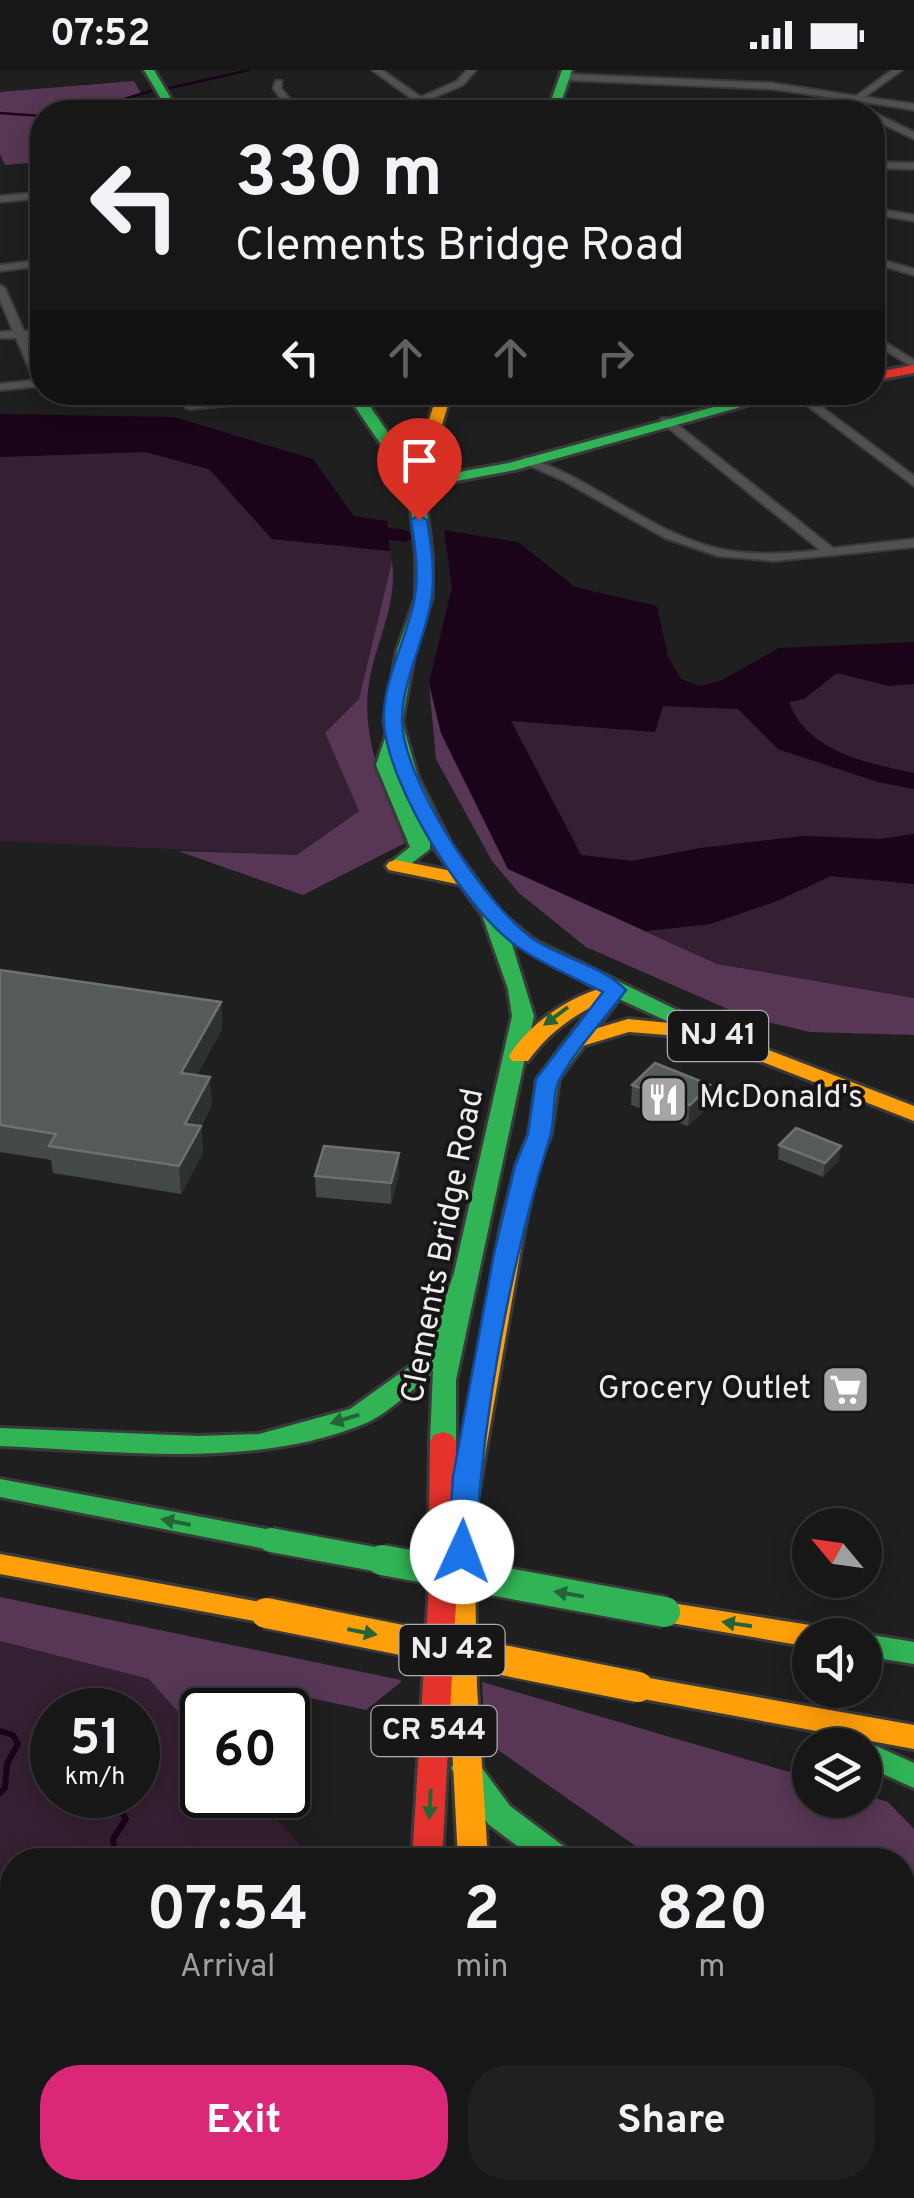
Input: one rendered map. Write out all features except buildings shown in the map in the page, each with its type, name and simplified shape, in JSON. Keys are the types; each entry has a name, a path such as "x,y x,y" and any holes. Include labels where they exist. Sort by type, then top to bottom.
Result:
{"main road":[{"path":"149,70 167,100"},
{"path":"556,100 566,73"},
{"path":"885,374 914,367"},
{"name":"NJ 41","path":"358,405 416,484"},
{"path":"441,405 416,484 480,474 665,420 732,405"},
{"path":"394,452 412,454 428,446"},
{"name":"Clements Bridge Road","path":"416,484 424,554 424,597 406,650 393,722 409,777 442,845 492,915 527,944 615,990"},
{"path":"394,736 385,765 420,841 420,849 396,866 467,880"},
{"name":"Clements Bridge Road","path":"428,1848 442,1602 444,1380 523,1016 521,987 499,946 492,915"},
{"name":"NJ 41","path":"615,990 731,1042 914,1114"},
{"name":"Clements Bridge Road","path":"472,1848 466,1768 461,1518 466,1477 510,1233 527,1166 540,1134 548,1079 615,990"},
{"name":"Clements Bridge Road","path":"514,1064 532,1035 553,1017 578,1000 615,990"},
{"path":"571,1046 598,1030 633,1023 649,1023 731,1042"},
{"path":"0,1437 199,1445 259,1443 359,1416 419,1372 452,1313 468,1269"},
{"name":"NJ 42","path":"0,1488 792,1633"},
{"name":"NJ 42","path":"0,1564 914,1736"},
{"path":"882,1648 914,1653"},
{"path":"638,1687 792,1731"},
{"path":"882,1761 914,1776"},
{"path":"466,1768 499,1814 543,1848"}],"street":[{"path":"376,70 419,100 451,90 464,82 472,70"},
{"path":"856,100 898,70"},
{"path":"566,73 756,85 873,100"},
{"path":"279,83 277,88 286,100"},
{"path":"885,102 914,106"},
{"path":"885,122 914,136"},
{"path":"885,165 914,166"},
{"path":"0,199 30,196"},
{"path":"885,213 914,218"},
{"path":"0,268 30,264"},
{"path":"885,264 914,272"},
{"path":"0,288 30,356"},
{"path":"0,336 30,334"},
{"path":"885,347 914,367"},
{"path":"0,386 30,384"},
{"path":"809,405 914,482"},
{"path":"665,420 830,552"},
{"path":"525,462 571,477 700,548 763,559 914,543"}],"shaded area":[{"path":"134,81 142,95 121,100 30,100 30,163 5,165 0,154 0,92"},
{"path":"0,414 174,417 313,459 354,516 387,521 390,551 272,539 209,469 145,452 0,457"},
{"path":"145,452 209,469 272,539 390,551 392,561 359,699 325,734 359,811 298,855 0,841 0,457"},
{"path":"444,530 518,542 575,587 657,606 668,657 681,679 700,686 722,680 779,648 914,642 914,684 889,686 837,673 804,699 789,702 797,719 824,744 859,760 914,773 914,789 878,782 778,749 738,709 663,706 655,732 511,721 581,855 632,861 803,836 880,839 914,834 914,884 831,876 777,901 710,924 646,931 508,869 441,733 429,683 452,587"},
{"path":"392,561 392,592 372,667 367,703 371,744 405,843 303,895 178,851 297,855 359,811 325,733 359,699"},
{"path":"837,672 914,681 914,773 840,752 809,732 797,718 789,701 804,699"},
{"path":"429,683 441,733 508,869 717,964 914,998 914,1035 810,1032 746,1017 586,947 519,893 492,861 436,759"},
{"path":"663,706 738,709 779,750 878,782 914,789 914,834 880,839 803,836 632,861 581,855 511,720 655,732"},
{"path":"831,876 914,884 914,998 717,964 646,931 710,924 777,901"},
{"path":"0,1597 401,1682 366,1710 310,1698 310,1688 180,1688 180,1714 149,1679 0,1641"},
{"path":"0,1641 149,1679 157,1688 30,1688 30,1818 160,1818 160,1691 180,1714 180,1818 275,1818 303,1848 0,1848"},
{"path":"482,1682 792,1773 792,1818 882,1818 882,1800 914,1829 914,1848 638,1848 485,1741"}],"waterway":[{"path":"170,88 249,70"},
{"path":"121,100 151,91"},
{"path":"0,113 30,115"},
{"path":"349,528 405,536"},
{"path":"0,1731 13,1735 18,1744 7,1764 5,1788 0,1793"},
{"path":"114,1848 113,1839 125,1818"}],"traffic: fast":[{"path":"149,70 167,100"},
{"path":"556,100 567,70"},
{"path":"361,405 416,484 424,554 424,597 406,650 393,722 409,777 442,845 492,915 527,944 615,990 727,1040"},
{"path":"416,484 510,467 739,405"},
{"path":"394,735 385,765 420,841 420,849 396,866"},
{"path":"443,1441 443,1380 523,1016 518,989 492,915"},
{"path":"513,1226 527,1166 540,1134 548,1079 615,990"},
{"path":"0,1437 199,1445 259,1443 359,1416 419,1372 452,1313 468,1269"},
{"path":"0,1488 271,1540"},
{"path":"271,1540 665,1612"},
{"path":"882,1648 914,1653"},
{"path":"882,1761 914,1776"},
{"path":"466,1768 499,1815 543,1848"}],"traffic: slow":[{"path":"416,484 441,405"},
{"path":"396,866 467,880"},
{"path":"520,1056 539,1032 561,1014 615,990"},
{"path":"579,1041 628,1025 680,1030"},
{"path":"727,1040 914,1114"},
{"path":"472,1848 463,1687 461,1518 513,1226"},
{"path":"0,1564 266,1613"},
{"path":"665,1612 792,1633"},
{"path":"266,1613 638,1687"},
{"path":"638,1687 914,1737"}],"traffic: jam":[{"path":"885,375 914,369"},
{"path":"428,1848 442,1602 443,1441"}],"place":[{"name":"McDonald's","path":"664,1099"},
{"name":"Grocery Outlet","path":"846,1390"}],"route":[{"path":"419,520 424,597 406,650 393,722 409,777 442,845 492,915 527,944 615,990 548,1079 540,1134 527,1166 506,1254 466,1477 462,1552"}]}
